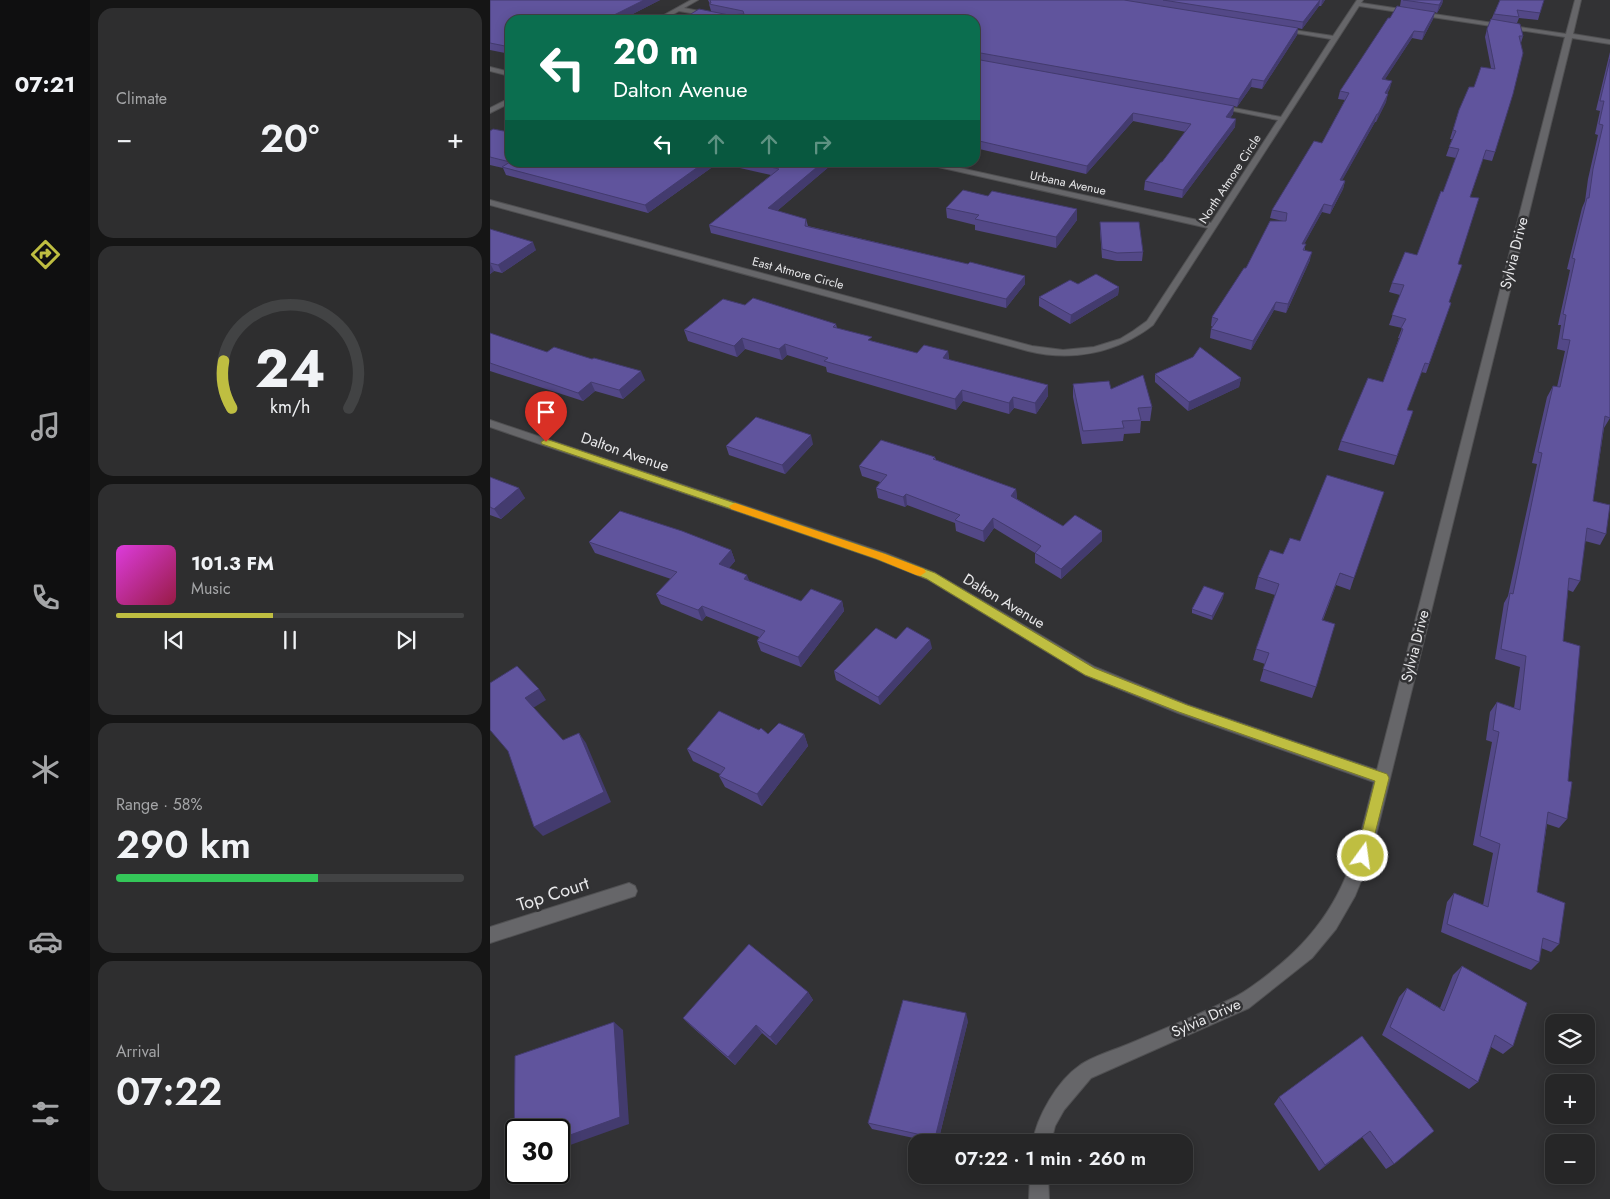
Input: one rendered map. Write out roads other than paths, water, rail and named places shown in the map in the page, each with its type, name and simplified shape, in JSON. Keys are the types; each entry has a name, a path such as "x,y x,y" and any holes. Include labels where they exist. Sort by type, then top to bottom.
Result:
{"street":[{"path":"668,15 695,0"},
{"name":"Sylvia Drive","path":"1045,1134 1052,1114 1071,1086 1086,1072 1243,1002 1306,952 1330,923 1349,891 1363,856 1578,0"},
{"path":"1359,2 1610,42"},
{"name":"North Atmore Circle","path":"1102,350 1130,339 1150,323 1359,2"},
{"path":"679,9 713,15"},
{"path":"1277,29 1335,38"},
{"path":"490,69 505,73"},
{"path":"490,111 505,103"},
{"path":"1205,105 1282,119"},
{"name":"Urbana Avenue","path":"943,167 1212,226"},
{"name":"East Atmore Circle","path":"490,202 1031,349 1066,353 1102,350"},
{"name":"Dalton Avenue","path":"490,423 872,553 956,590 1090,671 1183,709 1382,778"},
{"name":"Top Court","path":"490,935 629,891"},
{"path":"1039,1184 1039,1199"}]}
